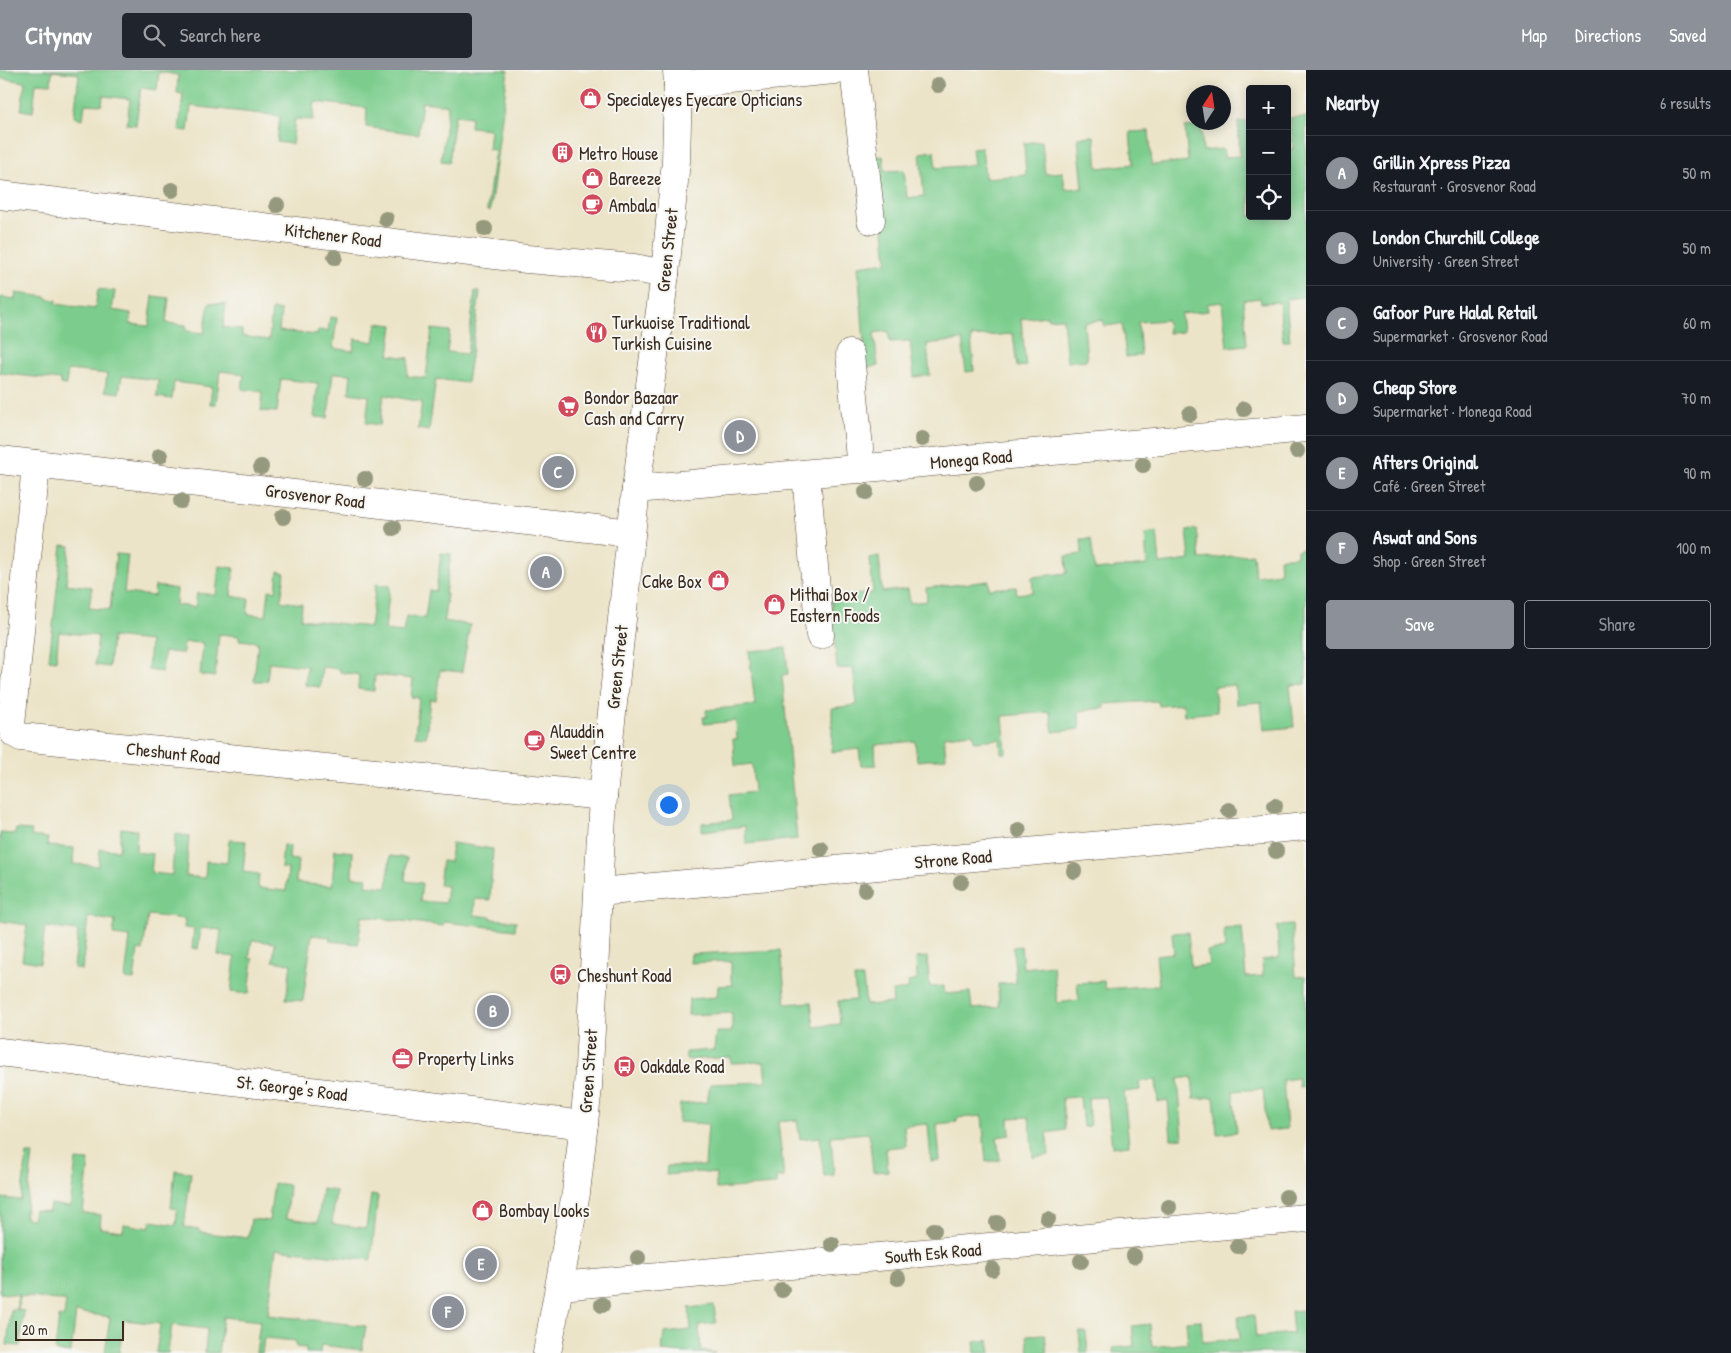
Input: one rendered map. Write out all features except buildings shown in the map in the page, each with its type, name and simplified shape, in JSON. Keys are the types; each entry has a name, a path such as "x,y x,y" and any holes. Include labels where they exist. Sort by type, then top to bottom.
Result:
{"street":[{"path":"678,78 834,70"},
{"path":"854,70 871,220"},
{"name":"Green Street","path":"548,1353 576,1193 588,1087 603,796 636,489 665,274 676,161 678,78"},
{"name":"Kitchener Road","path":"0,195 527,259 634,268 665,274"},
{"path":"850,354 861,469"},
{"name":"Monega Road","path":"636,489 1306,428"},
{"name":"Grosvenor Road","path":"0,460 631,533"},
{"name":"Cheshunt Road","path":"36,464 6,725 22,738 603,796"},
{"path":"806,474 820,635"},
{"name":"Strone Road","path":"599,892 1306,826"},
{"name":"St. George's Road","path":"0,1052 584,1125"},
{"name":"South Esk Road","path":"560,1286 1306,1218"}],"green space":[{"path":"0,70 508,70 490,211 487,210 495,150 488,149 490,129 470,127 471,117 455,115 449,162 441,161 448,105 422,102 418,134 366,127 367,108 315,102 313,120 295,119 292,144 277,142 280,116 191,106 188,131 179,130 183,94 177,93 178,75 159,72 157,90 141,88 136,125 127,124 130,99 103,96 102,105 85,104 83,119 74,117 79,74 52,71 51,84 36,83 33,112 21,110 25,82 0,78"},
{"path":"1306,117 1306,297 1286,299 1290,341 1283,341 1279,302 1261,303 1260,298 1243,300 1247,345 1227,347 1222,302 1207,304 1208,311 1181,314 1183,332 1168,333 1167,320 1138,322 1141,355 1126,357 1122,324 1104,326 1103,320 1084,323 1087,360 1067,362 1063,318 1048,319 1047,316 1021,319 1026,366 1017,367 1013,334 971,337 974,371 966,372 962,340 927,344 930,375 914,377 910,341 890,342 888,331 874,333 878,366 866,368 858,266 887,262 877,157 883,156 885,171 904,170 907,198 924,196 920,153 934,151 936,168 974,165 972,148 982,147 985,178 1026,175 1024,143 1042,141 1045,174 1063,172 1065,189 1083,188 1078,137 1094,136 1098,168 1133,164 1130,132 1149,131 1152,165 1188,161 1185,127 1186,130 1201,130 1203,151 1223,149 1224,157 1240,156 1238,122 1246,121 1246,220 1291,220 1291,149 1293,149 1291,118"},
{"path":"98,289 115,291 112,310 131,313 130,324 149,326 153,296 169,298 166,323 186,325 186,331 204,333 209,303 226,304 223,327 242,330 242,336 269,340 272,309 281,311 279,331 317,335 318,330 328,331 330,317 337,318 333,348 353,351 355,339 374,342 377,323 393,325 389,355 409,358 407,376 426,378 432,329 450,331 447,352 467,354 475,291 480,292 467,383 436,379 429,431 418,429 422,402 384,395 380,425 366,423 369,396 349,393 351,374 333,373 328,418 314,417 318,383 281,379 277,412 261,411 263,392 242,389 244,374 220,371 216,404 210,404 212,387 174,382 172,399 157,397 158,380 122,376 119,393 105,391 107,374 68,370 66,385 60,384 60,380 0,373 0,297 15,299 16,293 47,297 47,299 57,300 56,304 95,309"},
{"path":"1197,529 1200,559 1253,554 1255,576 1280,573 1279,558 1297,556 1297,550 1306,548 1306,684 1290,685 1294,727 1264,730 1261,702 1236,704 1235,685 1214,687 1217,712 1184,715 1183,704 1159,706 1158,701 1105,704 1105,708 1079,711 1080,729 1053,732 1050,712 1003,716 1006,753 1001,753 1000,739 974,741 973,733 944,736 946,758 917,761 915,741 875,745 876,765 861,766 859,749 832,752 832,708 857,705 853,668 837,669 831,597 873,593 870,558 879,556 882,592 908,589 910,603 927,601 926,588 989,581 989,589 1016,587 1017,594 1033,592 1032,577 1067,573 1066,556 1082,554 1081,539 1091,539 1095,570 1147,565 1145,534 1157,532 1160,564 1190,560 1187,530"},
{"path":"62,545 70,546 66,584 92,587 89,608 110,610 116,554 128,555 124,593 154,596 155,586 177,589 176,605 195,607 197,593 216,595 219,566 234,568 231,596 249,599 247,614 266,616 269,590 276,591 278,571 285,573 281,601 302,604 301,619 370,627 376,584 390,586 385,630 403,632 406,616 425,618 429,590 436,591 441,553 451,554 445,594 447,594 444,621 470,625 462,672 440,670 436,700 430,699 426,737 415,736 419,698 411,697 413,679 375,675 374,691 358,689 359,675 340,672 340,669 322,667 320,687 305,685 307,666 269,662 267,681 254,681 258,642 239,640 239,636 219,634 215,677 200,675 203,643 184,642 183,653 164,652 162,672 148,670 150,641 112,637 109,667 95,665 98,636 59,632 56,661 49,660"},
{"path":"786,648 788,674 782,675 797,839 746,844 745,826 702,831 702,823 732,820 729,795 754,792 752,764 735,766 733,739 737,739 736,721 704,724 703,717 707,717 706,710 755,705 749,651"},
{"path":"121,828 137,830 136,852 153,854 151,873 172,875 175,834 189,836 186,876 205,878 206,861 227,863 229,840 246,841 243,872 259,874 258,888 286,891 288,869 281,868 283,845 290,846 289,859 298,860 296,883 332,886 335,850 353,852 352,877 367,878 366,885 387,887 390,856 407,858 405,881 422,883 420,901 445,903 447,886 439,885 442,861 450,862 452,843 493,849 490,900 475,899 474,915 516,921 515,930 444,922 443,926 362,916 358,944 330,941 330,937 312,935 303,1001 286,999 291,964 273,961 275,943 252,940 249,958 253,959 249,994 231,992 235,957 218,955 221,930 201,928 198,949 192,948 194,929 184,928 185,919 148,915 143,951 138,950 134,980 125,979 130,937 113,935 115,921 88,917 82,970 74,968 78,931 45,927 40,963 22,960 27,925 0,921 0,833 15,834 16,829 32,830 31,836 48,838 47,846 74,848 73,864 98,866 100,849 119,850"},
{"path":"1292,925 1296,977 1306,976 1306,1086 1299,1087 1298,1078 1283,1080 1287,1129 1267,1131 1263,1089 1233,1091 1237,1132 1217,1134 1214,1097 1194,1099 1192,1077 1178,1079 1183,1138 1171,1139 1168,1101 1158,1102 1156,1080 1139,1082 1140,1090 1124,1092 1129,1145 1112,1147 1107,1097 1088,1098 1090,1126 1083,1127 1080,1097 1062,1098 1065,1130 1047,1133 1049,1155 1033,1157 1029,1117 1009,1118 1010,1135 997,1137 1000,1160 986,1162 982,1116 957,1118 957,1122 937,1124 940,1161 931,1162 928,1124 904,1126 906,1146 886,1148 888,1171 873,1172 869,1133 831,1136 834,1175 824,1176 820,1137 800,1139 797,1120 778,1122 784,1177 776,1178 777,1185 716,1189 716,1174 698,1172 666,1175 667,1166 705,1166 708,1124 678,1122 680,1104 707,1102 710,1084 766,1082 764,1062 731,1063 731,1057 686,1060 686,1052 714,1050 716,1032 732,1032 732,1013 688,1015 689,999 717,997 718,986 732,985 731,961 690,963 691,954 781,950 786,1004 811,1002 814,1027 840,1024 838,1001 856,1000 854,978 863,978 866,1005 893,1003 892,991 909,989 908,982 917,980 916,958 927,957 930,987 944,986 945,994 970,992 972,1009 999,1007 998,984 1016,983 1013,947 1021,946 1023,968 1053,965 1057,1003 1079,1000 1077,983 1104,981 1105,989 1159,985 1156,955 1174,953 1172,933 1188,932 1191,967 1209,965 1207,951 1225,949 1224,929 1242,927 1246,977 1263,976 1262,960 1279,958 1277,926"},
{"path":"27,1154 33,1154 25,1218 32,1219 34,1210 49,1212 50,1204 70,1207 76,1160 89,1161 83,1213 101,1215 100,1228 123,1231 124,1224 149,1228 151,1221 176,1225 177,1209 171,1208 175,1170 191,1173 184,1227 199,1229 200,1232 248,1238 251,1219 269,1221 274,1183 289,1185 286,1218 318,1222 322,1189 336,1191 332,1224 366,1228 371,1195 378,1196 371,1260 276,1249 268,1315 366,1326 362,1350 321,1345 320,1353 306,1353 306,1348 296,1347 296,1341 264,1338 262,1353 256,1353 260,1321 223,1317 218,1353 205,1353 207,1329 172,1325 168,1353 156,1353 160,1324 124,1320 119,1353 105,1353 110,1317 76,1312 71,1353 55,1351 59,1317 64,1317 66,1301 20,1296 18,1310 24,1311 20,1346 7,1345 11,1310 16,1310 18,1295 0,1293 0,1205 1,1198 21,1200"},
{"path":"714,1305 716,1323 699,1325 701,1351 715,1353 662,1351 664,1333 691,1330 689,1308"},
{"path":"1305,1310 1306,1353 1114,1353 1113,1348 1134,1346 1132,1326 1150,1324 1152,1347 1188,1343 1186,1321 1201,1320 1203,1342 1240,1339 1238,1317 1254,1315 1256,1337 1293,1333 1291,1311"},
{"path":"1079,1332 1086,1332 1088,1353 1081,1353"},
{"path":"1045,1334 1047,1353 1029,1353 1027,1335"},
{"path":"989,1340 991,1353 975,1353 974,1342"}],"place":[{"name":"Specialeyes Eyecare Opticians","path":"591,99"},
{"name":"Metro House","path":"563,153"},
{"name":"Bareeze","path":"593,178"},
{"name":"Ambala","path":"593,205"},
{"name":"Turkuoise Traditional Turkish Cuisine","path":"596,332"},
{"name":"Bondor Bazaar Cash and Carry","path":"568,407"},
{"name":"Cheap Store","path":"740,436"},
{"name":"Gafoor Pure Halal Retail","path":"558,472"},
{"name":"Grillin Xpress Pizza","path":"546,572"},
{"name":"Cake Box","path":"718,581"},
{"name":"Mithai Box / Eastern Foods","path":"774,604"},
{"name":"Alauddin Sweet Centre","path":"534,741"},
{"name":"Cheshunt Road","path":"561,975"},
{"name":"London Churchill College","path":"493,1011"},
{"name":"Property Links","path":"402,1058"},
{"name":"Oakdale Road","path":"624,1066"},
{"name":"Bombay Looks","path":"483,1210"},
{"name":"Afters Original","path":"481,1264"},
{"name":"Aswat and Sons","path":"448,1312"}]}
